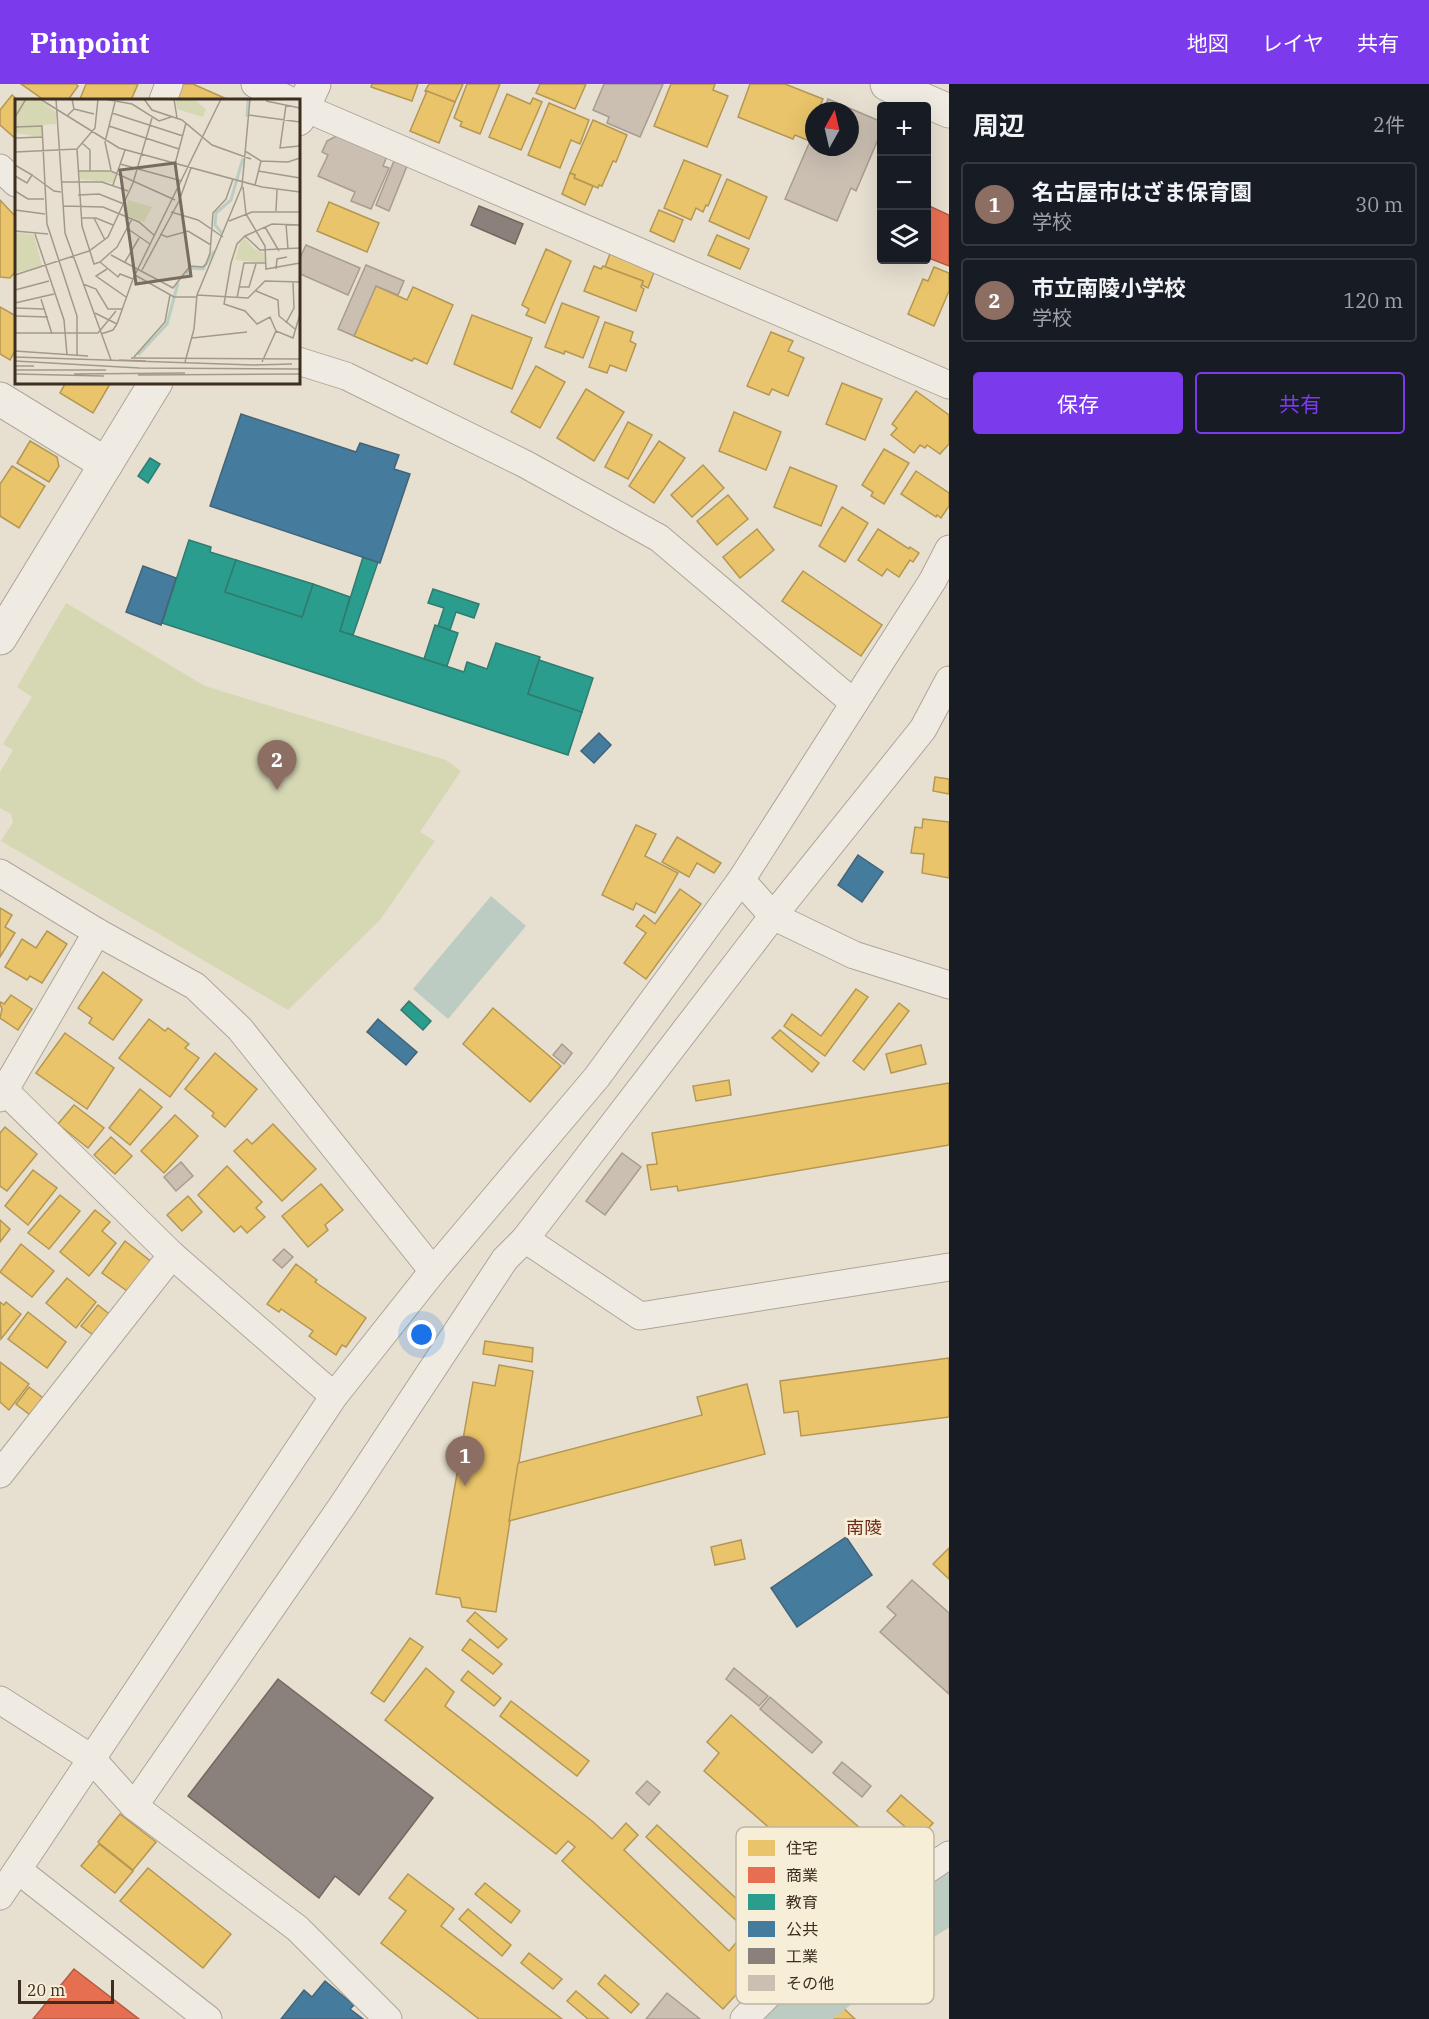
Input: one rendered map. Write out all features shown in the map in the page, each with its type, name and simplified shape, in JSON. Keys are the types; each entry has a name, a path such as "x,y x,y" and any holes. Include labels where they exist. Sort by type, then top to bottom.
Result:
{"street":[{"path":"163,99 169,84"},
{"path":"255,84 291,99"},
{"path":"887,84 947,105"},
{"path":"301,103 949,385"},
{"path":"0,168 15,182"},
{"path":"300,362 346,376 525,464 659,538 854,703"},
{"path":"0,638 155,384"},
{"path":"0,399 106,464"},
{"path":"0,1896 334,1396 433,1271 597,1077 741,880 933,580 949,549"},
{"path":"134,1806 342,1506 505,1259 525,1239 773,916 923,729 949,680"},
{"path":"0,873 97,932 195,986 240,1029 433,1271"},
{"path":"741,880 773,916 854,955 949,985"},
{"path":"97,932 2,1094 172,1254 334,1396"},
{"path":"525,1239 640,1316 949,1267"},
{"path":"0,1474 172,1254"},
{"path":"0,1700 91,1758 134,1806 297,1928 388,2019"},
{"path":"934,1865 949,1855"},
{"path":"18,1870 208,2019"},
{"path":"744,2019 759,2004"}],"green space":[{"path":"66,603 205,686 446,760 461,771 420,832 435,841 380,920 288,1010 1,841 13,822 11,814 0,808 0,772 13,750 3,744 32,697 17,687"}],"shaded area":[{"path":"491,896 526,926 448,1019 413,989"}],"building: 住宅":[{"path":"21,84 76,84 78,86 69,99 43,99"},
{"path":"86,84 138,84 131,99 80,99"},
{"path":"182,84 193,84 227,99 174,99"},
{"path":"372,84 418,84 412,101 371,87"},
{"path":"429,84 463,84 455,102 425,91"},
{"path":"467,84 500,84 480,134 460,126 462,122 454,118"},
{"path":"540,84 586,84 575,109 536,93"},
{"path":"671,84 715,84 713,90 728,96 707,147 654,126"},
{"path":"750,84 785,84 823,99 822,102 805,102 805,139 795,135 793,139 738,117"},
{"path":"427,91 455,102 439,143 410,131"},
{"path":"507,94 530,104 533,98 542,102 521,150 489,137"},
{"path":"12,95 17,99 15,138 0,125 0,110"},
{"path":"549,103 589,120 580,144 571,140 560,168 528,155"},
{"path":"593,120 627,135 616,162 613,161 602,186 599,185 598,188 574,178 575,175 570,173"},
{"path":"684,160 721,175 708,206 706,205 703,212 696,208 691,220 664,208"},
{"path":"570,173 575,175 574,178 593,186 585,205 562,194"},
{"path":"727,179 767,197 749,239 709,221"},
{"path":"0,200 15,216 15,272 10,278 0,277"},
{"path":"329,202 379,223 367,252 317,231"},
{"path":"659,210 683,220 674,242 650,231"},
{"path":"717,235 749,249 740,269 708,255"},
{"path":"546,249 571,261 545,323 526,315 529,309 522,305"},
{"path":"611,251 656,267 648,288 642,285 643,281 605,267"},
{"path":"594,266 601,269 603,266 643,281 641,287 644,289 636,311 584,291"},
{"path":"934,267 949,273 949,291 934,326 908,314 923,279 928,281"},
{"path":"376,286 407,300 413,287 453,305 427,364 414,358 412,361 354,336"},
{"path":"562,303 599,317 583,358 545,347"},
{"path":"0,307 15,315 15,351 10,360 0,354"},
{"path":"472,315 532,338 512,389 454,364"},
{"path":"605,322 633,332 630,341 636,344 626,371 610,365 607,373 589,367"},
{"path":"771,332 793,341 788,351 804,358 788,396 772,389 769,395 747,386"},
{"path":"536,366 565,382 540,428 511,412"},
{"path":"842,383 882,399 865,440 826,424"},
{"path":"65,384 110,384 93,413 60,393"},
{"path":"586,389 624,412 594,461 557,438"},
{"path":"916,391 949,415 949,444 940,454 927,445 925,448 920,445 914,453 891,435 897,428 892,424"},
{"path":"734,412 781,432 766,470 719,451"},
{"path":"628,422 652,435 628,479 605,467"},
{"path":"30,441 57,457 59,466 49,482 17,463"},
{"path":"659,441 685,458 654,503 629,486"},
{"path":"884,449 909,463 884,504 871,496 873,492 862,485"},
{"path":"703,465 724,488 692,517 671,495"},
{"path":"12,466 45,486 19,528 0,516 0,484"},
{"path":"790,467 837,486 821,526 774,507"},
{"path":"916,471 949,493 949,506 941,518 901,494"},
{"path":"728,495 748,519 717,545 697,521"},
{"path":"842,507 868,523 845,562 819,546"},
{"path":"757,529 774,550 740,578 723,557"},
{"path":"878,529 919,553 913,562 910,560 899,577 887,569 882,576 858,560"},
{"path":"803,571 882,625 861,656 782,601"},
{"path":"935,777 949,779 949,794 933,791"},
{"path":"923,819 949,822 949,878 922,873 924,854 911,853 915,827 922,828"},
{"path":"636,825 656,834 645,856 678,873 655,913 636,903 633,910 602,895"},
{"path":"677,837 721,863 714,873 697,863 689,877 662,862"},
{"path":"680,889 701,904 646,979 624,963 646,933 636,926 644,915 655,924"},
{"path":"0,908 12,915 5,927 15,933 0,957"},
{"path":"47,931 67,944 42,983 30,976 27,980 5,967 22,939 36,948"},
{"path":"103,972 142,1000 113,1040 89,1023 92,1018 78,1008"},
{"path":"856,989 868,997 825,1056 784,1026 792,1014 821,1036"},
{"path":"11,995 32,1009 18,1030 0,1018 2,1009 0,1004 1,1002 4,1004"},
{"path":"899,1003 909,1011 864,1070 853,1061"},
{"path":"493,1008 561,1066 530,1102 463,1044"},
{"path":"149,1019 165,1031 168,1028 189,1044 185,1048 199,1058 170,1097 119,1058"},
{"path":"780,1030 819,1063 812,1072 772,1038"},
{"path":"65,1033 114,1068 87,1109 36,1073"},
{"path":"921,1045 926,1064 891,1073 886,1054"},
{"path":"215,1053 257,1089 225,1127 212,1116 214,1113 185,1089"},
{"path":"729,1080 731,1095 696,1101 693,1086"},
{"path":"949,1083 949,1145 678,1191 677,1186 651,1190 647,1165 657,1164 652,1133"},
{"path":"140,1089 162,1107 130,1145 109,1128"},
{"path":"74,1105 104,1128 88,1148 58,1124"},
{"path":"175,1115 198,1136 164,1173 141,1151"},
{"path":"273,1124 316,1169 282,1201 234,1151 247,1139 252,1144"},
{"path":"5,1127 37,1154 7,1191 0,1186 0,1133"},
{"path":"111,1137 132,1156 115,1174 94,1155"},
{"path":"227,1166 262,1202 256,1208 265,1217 247,1233 241,1226 234,1232 198,1195"},
{"path":"33,1170 57,1188 28,1225 5,1206"},
{"path":"321,1184 343,1210 325,1225 328,1230 308,1247 282,1216"},
{"path":"60,1195 80,1211 49,1249 28,1233"},
{"path":"188,1196 202,1212 182,1231 167,1215"},
{"path":"95,1210 110,1222 102,1231 116,1243 89,1276 60,1252"},
{"path":"0,1220 10,1229 0,1242"},
{"path":"125,1241 153,1263 130,1293 102,1273"},
{"path":"21,1244 54,1271 32,1297 0,1272"},
{"path":"296,1264 317,1280 315,1282 366,1318 346,1347 342,1345 336,1355 309,1336 313,1331 281,1309 279,1312 267,1304"},
{"path":"67,1278 96,1302 76,1328 46,1303"},
{"path":"0,1302 4,1305 6,1302 21,1314 1,1339"},
{"path":"98,1305 113,1317 97,1338 81,1326"},
{"path":"28,1312 66,1342 47,1368 8,1339"},
{"path":"485,1341 533,1348 532,1362 483,1354"},
{"path":"949,1358 949,1417 801,1436 798,1411 784,1413 780,1381"},
{"path":"0,1362 29,1384 9,1410 0,1402"},
{"path":"499,1365 533,1371 496,1612 462,1607 460,1598 436,1594 473,1382 495,1386"},
{"path":"747,1384 765,1454 509,1521 518,1463 702,1415 697,1397"},
{"path":"29,1387 47,1401 34,1418 16,1404"},
{"path":"741,1540 745,1559 715,1565 711,1547"},
{"path":"949,1548 949,1579 933,1564"},
{"path":"475,1612 507,1639 498,1648 467,1621"},
{"path":"410,1638 423,1647 384,1702 371,1693"},
{"path":"470,1639 502,1664 493,1674 462,1650"},
{"path":"426,1668 454,1692 445,1706 612,1839 626,1823 638,1835 624,1850 729,1951 736,1943 736,1995 723,2009 562,1861 575,1847 568,1841 556,1854 385,1720"},
{"path":"468,1671 501,1698 494,1706 461,1680"},
{"path":"511,1701 589,1761 577,1776 500,1716"},
{"path":"731,1715 859,1827 768,1827 704,1771 719,1753 707,1742"},
{"path":"901,1795 933,1823 930,1827 905,1827 887,1811"},
{"path":"120,1814 156,1842 133,1870 98,1842"},
{"path":"657,1825 736,1898 736,1920 646,1837"},
{"path":"99,1844 133,1871 115,1893 81,1866"},
{"path":"148,1868 231,1934 203,1968 120,1901"},
{"path":"408,1874 454,1909 441,1926 562,2019 479,2019 381,1943 406,1911 389,1898"},
{"path":"485,1883 520,1911 511,1923 475,1894"},
{"path":"468,1909 511,1945 502,1956 459,1919"},
{"path":"529,1953 562,1979 553,1989 521,1963"},
{"path":"605,1975 639,2004 631,2013 598,1984"},
{"path":"576,1991 609,2019 588,2019 567,2001"},
{"path":"839,2004 855,2019 823,2019"}],"building: 商業":[{"path":"931,207 949,215 949,266 931,259"},
{"path":"74,1969 139,2019 33,2019"}],"building: 教育":[{"path":"150,458 160,464 148,483 138,476"},
{"path":"189,540 211,547 210,552 236,560 225,592 302,617 313,584 350,597 340,631 464,672 467,662 487,669 496,643 540,657 528,694 582,712 568,755 162,623"},
{"path":"363,557 378,562 353,635 340,631"},
{"path":"236,560 313,584 302,617 225,592"},
{"path":"433,589 479,604 474,618 456,612 450,630 438,626 444,608 428,603"},
{"path":"435,625 458,633 447,666 424,659"},
{"path":"539,660 593,678 582,712 528,694"},
{"path":"409,1001 431,1021 423,1030 401,1010"}],"building: 公共":[{"path":"241,414 356,452 360,443 399,455 394,469 410,474 380,563 210,506"},
{"path":"143,566 176,578 161,625 126,612"},
{"path":"599,733 611,745 594,763 581,751"},
{"path":"858,855 883,872 862,902 838,885"},
{"path":"378,1019 417,1052 406,1065 367,1032"},
{"path":"846,1537 872,1575 797,1627 771,1588"},
{"path":"325,1981 354,2005 350,2009 363,2019 281,2019 304,1990 312,1997"}],"building: 工業":[{"path":"479,206 523,224 515,244 471,225"},
{"path":"278,1679 433,1798 359,1895 335,1876 319,1898 188,1796"}],"building: その他":[{"path":"604,84 663,84 640,137 607,123 609,117 593,110"},
{"path":"859,112 877,120 877,142 856,191 851,188 837,221 785,199 805,153 805,156 859,156"},
{"path":"338,135 387,156 383,166 389,168 371,209 351,201 355,192 318,176 328,155 322,152 327,141"},
{"path":"394,161 407,166 389,211 376,205"},
{"path":"306,245 360,268 348,295 300,274 300,258"},
{"path":"366,265 404,281 398,295 376,286 354,336 338,329"},
{"path":"562,1044 572,1053 564,1064 553,1055"},
{"path":"622,1153 641,1167 605,1215 586,1201"},
{"path":"181,1162 193,1176 176,1191 164,1177"},
{"path":"284,1249 293,1257 282,1268 273,1260"},
{"path":"912,1580 949,1613 949,1694 880,1632 896,1615 887,1607"},
{"path":"734,1668 768,1696 759,1706 726,1679"},
{"path":"770,1697 822,1742 812,1753 760,1709"},
{"path":"842,1762 871,1786 862,1797 833,1773"},
{"path":"647,1781 660,1792 649,1805 636,1793"},
{"path":"667,1993 700,2019 646,2019"}],"waterway":[{"path":"934,1903 949,1894"},
{"path":"790,2019 806,2004"}],"place":[{"name":"市立南陵小学校","path":"277,790"},
{"name":"名古屋市はざま保育園","path":"465,1486"}],"district":[{"name":"南陵","path":"864,1527"}]}
